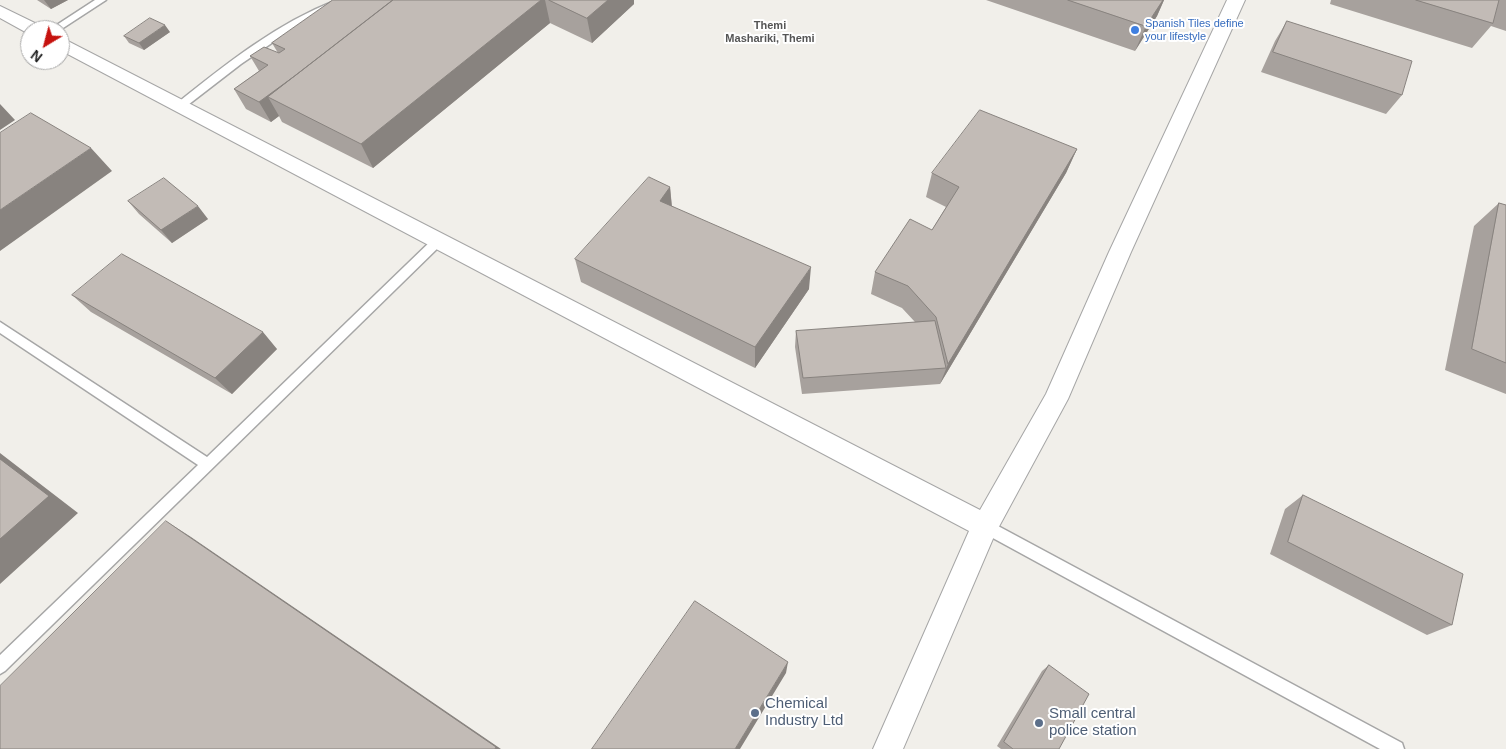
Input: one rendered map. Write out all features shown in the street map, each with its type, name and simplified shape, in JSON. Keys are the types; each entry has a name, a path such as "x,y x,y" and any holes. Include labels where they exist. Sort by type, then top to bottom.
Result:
{"street":[{"path":"888,749 985,526 1056,399 1120,252 1236,0"},
{"path":"0,11 20,22"},
{"path":"70,49 985,526"}],"lane":[{"path":"70,20 101,0"},
{"path":"180,106 210,82 291,27 331,4 344,0"},
{"path":"0,666 438,241"},
{"path":"0,327 208,465"},
{"path":"985,526 1396,749"}],"building":[{"path":"333,0 393,0 259,102 234,89 268,65 250,56 264,47 279,53 285,49 272,43"},
{"path":"393,0 541,0 361,144 268,97"},
{"path":"549,0 608,0 587,18"},
{"path":"1068,0 1163,0 1146,26"},
{"path":"1416,0 1499,0 1493,23"},
{"path":"150,18 165,25 139,43 124,36"},
{"path":"1287,21 1412,61 1402,95 1273,52"},
{"path":"980,110 1077,149 948,364 936,317 908,286 875,272 910,219 932,230 959,187 932,173"},
{"path":"31,113 91,148 0,210 0,133"},
{"path":"649,177 670,187 660,201 811,267 755,347 575,259"},
{"path":"164,178 198,206 161,230 128,201"},
{"path":"1499,203 1506,205 1506,363 1472,349"},
{"path":"122,254 263,332 215,378 72,295"},
{"path":"935,321 946,368 803,378 796,331"},
{"path":"0,459 49,496 0,539"},
{"path":"1303,495 1463,574 1452,625 1288,542"},
{"path":"166,521 496,747 495,749 0,749 0,686"},
{"path":"695,601 788,662 735,749 592,749"},
{"name":"Small central police station","path":"1049,665 1089,694 1059,749 1013,749 1004,742"}],"place":[{"name":"Spanish Tiles define your lifestyle","path":"1135,30"},
{"name":"Chemical Industry Ltd","path":"755,713"},
{"name":"Small central police station","path":"1039,723"}],"district":[{"name":"Themi Mashariki, Themi","path":"770,32"}]}
